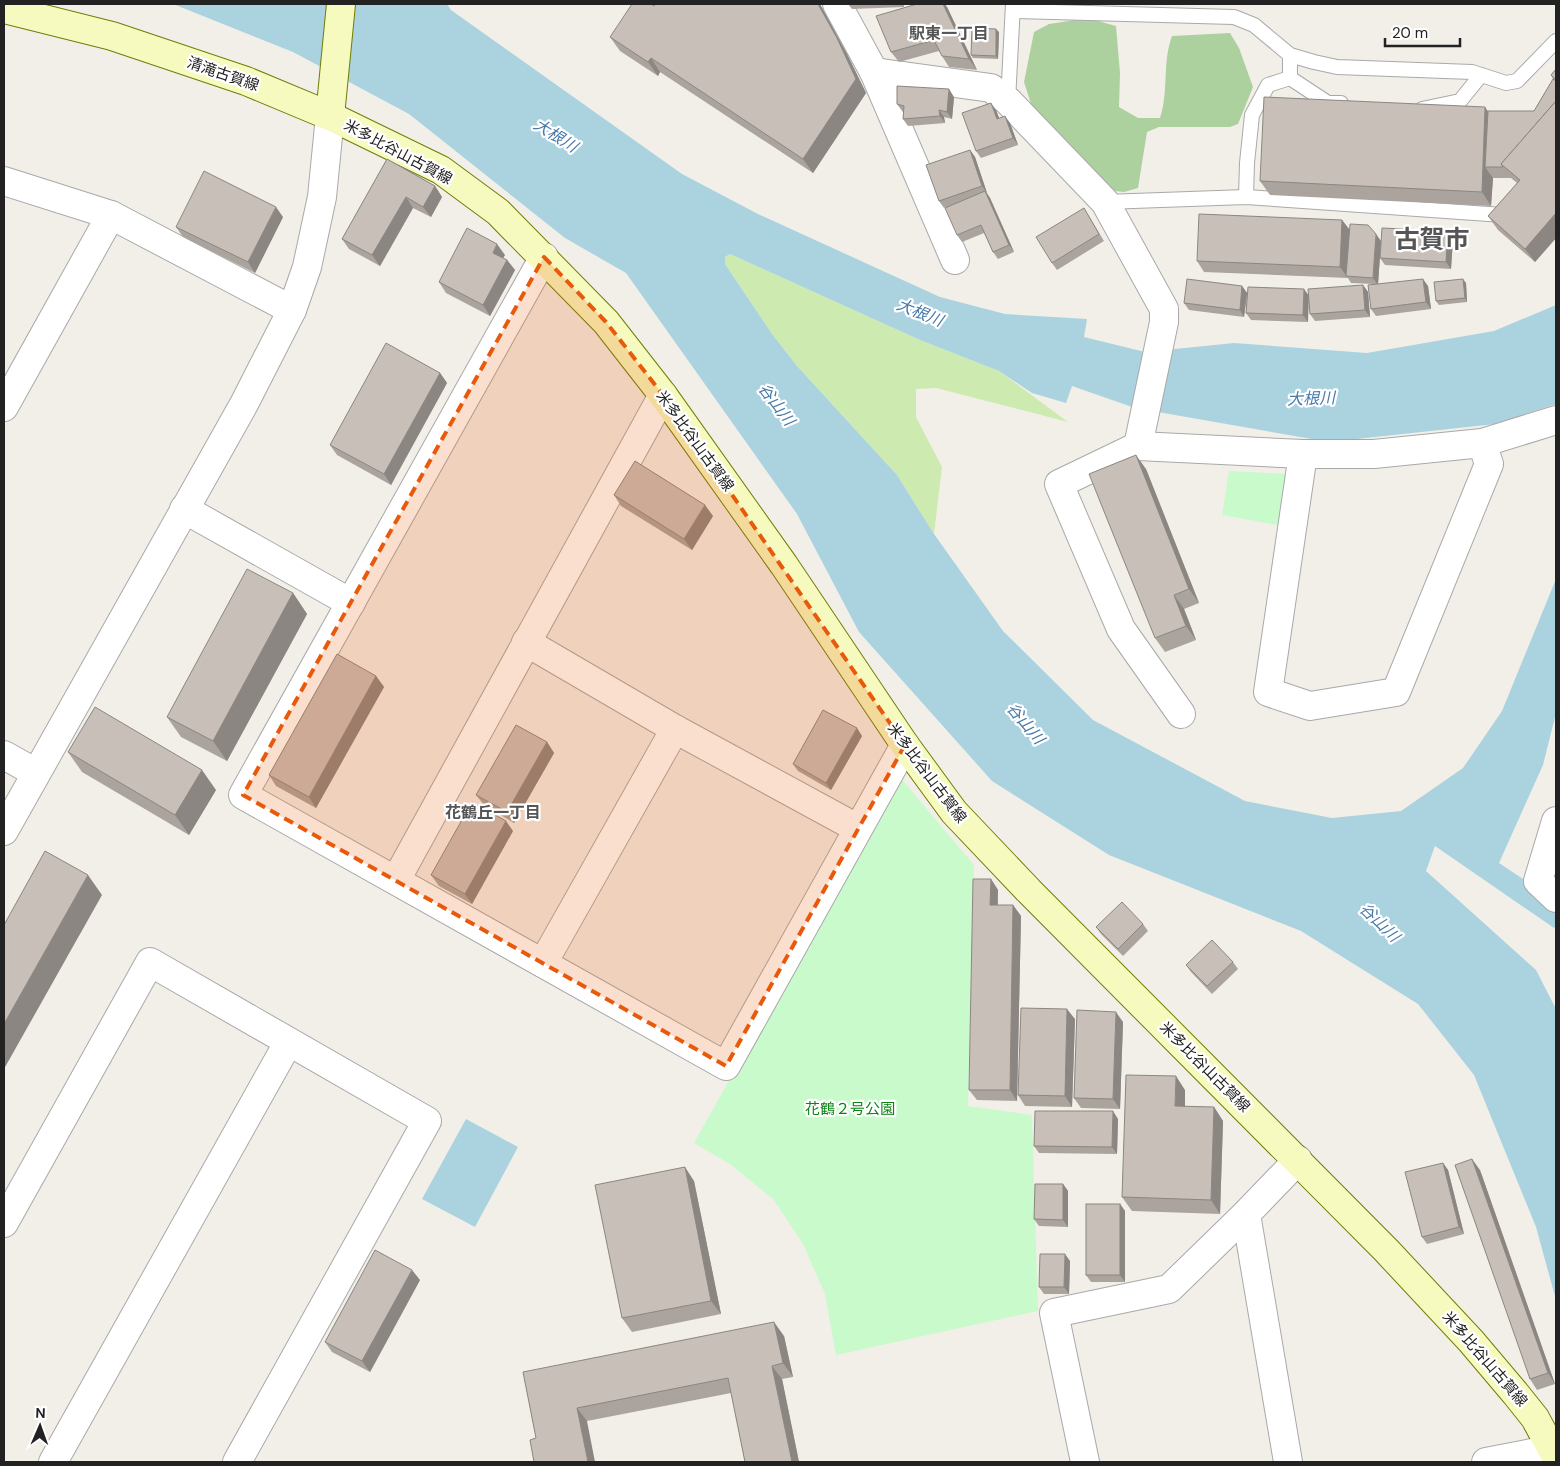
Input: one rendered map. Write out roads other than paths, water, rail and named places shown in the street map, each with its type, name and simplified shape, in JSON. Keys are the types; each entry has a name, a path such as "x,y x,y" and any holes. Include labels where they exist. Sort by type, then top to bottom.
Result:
{"main road":[{"path":"330,116 341,4"},
{"name":"清滝古賀線","path":"4,8 121,39 246,80 330,116"},
{"name":"米多比谷山古賀線","path":"330,116 441,170 498,212 606,322 663,396 784,565 905,745 954,812 1386,1250 1471,1341 1535,1418 1554,1453"}],"street":[{"path":"837,4 874,72 955,260"},
{"path":"874,72 992,88 1008,101 1105,202 1164,309 1164,322 1138,446"},
{"path":"4,831 244,404 292,310 307,267 322,197 330,116"},
{"path":"4,181 111,215 292,310"},
{"path":"4,407 111,215"},
{"path":"544,257 243,795 726,1066 905,745"},
{"path":"396,880 663,396"},
{"path":"1181,714 1121,629 1059,484 1138,446 1303,454 1374,454 1482,443 1556,420"},
{"path":"1303,454 1268,692 1310,706 1396,692 1489,464 1482,443"},
{"path":"184,509 351,603"},
{"path":"526,642 675,729 857,828"},
{"path":"543,963 675,729"},
{"path":"4,755 36,773"},
{"path":"1556,821 1538,881 1556,898"},
{"path":"4,1223 150,962 288,1043 428,1121 237,1462"},
{"path":"53,1462 288,1043"},
{"path":"1085,1462 1054,1313 1169,1289 1298,1160"},
{"path":"1246,1214 1288,1462"},
{"path":"1486,1462 1554,1453"}],"lane":[{"path":"1008,101 1013,8 1234,17 1254,25 1290,55 1337,67 1472,72 1506,83 1517,81 1556,41"},
{"path":"1290,55 1290,78"},
{"path":"1405,108 1423,109 1460,100 1481,75"},
{"path":"1290,78 1328,103 1354,104"},
{"path":"1246,197 1252,115 1268,85 1290,78"},
{"path":"1105,202 1246,197 1503,215"}],"water":[{"path":"173,4 447,4 451,10 682,174 758,214 940,297 1005,314 1087,319 1084,337 1145,352 1234,343 1367,353 1494,331 1556,305 1556,404 1495,424 1329,442 1135,408 1072,386 1066,403 1032,393 999,371 920,340 730,254 725,257 725,264 772,334 797,366 897,475 934,534 1003,631 1093,720 1245,801 1332,818 1401,811 1463,768 1502,711 1556,579 1556,713 1543,765 1499,863 1556,901 1556,926 1554,928 1435,846 1426,871 1536,970 1556,1009 1556,1300 1536,1227 1474,1075 1418,1004 1301,931 1109,855 992,781 859,632 797,514 626,273 565,238 409,114 293,52"},
{"path":"466,1119 518,1147 475,1227 422,1199"}],"district":[{"name":"駅東一丁目","path":"949,33"},
{"name":"古賀市","path":"1432,239"},
{"name":"花鶴丘一丁目","path":"493,812"}],"water label":[{"name":"大根川","path":"556,135"},
{"name":"大根川","path":"920,312"},
{"name":"大根川","path":"1311,398"},
{"name":"谷山川","path":"777,404"},
{"name":"谷山川","path":"1026,723"},
{"name":"谷山川","path":"1380,922"}],"park label":[{"name":"花鶴２号公園","path":"850,1109"}]}
